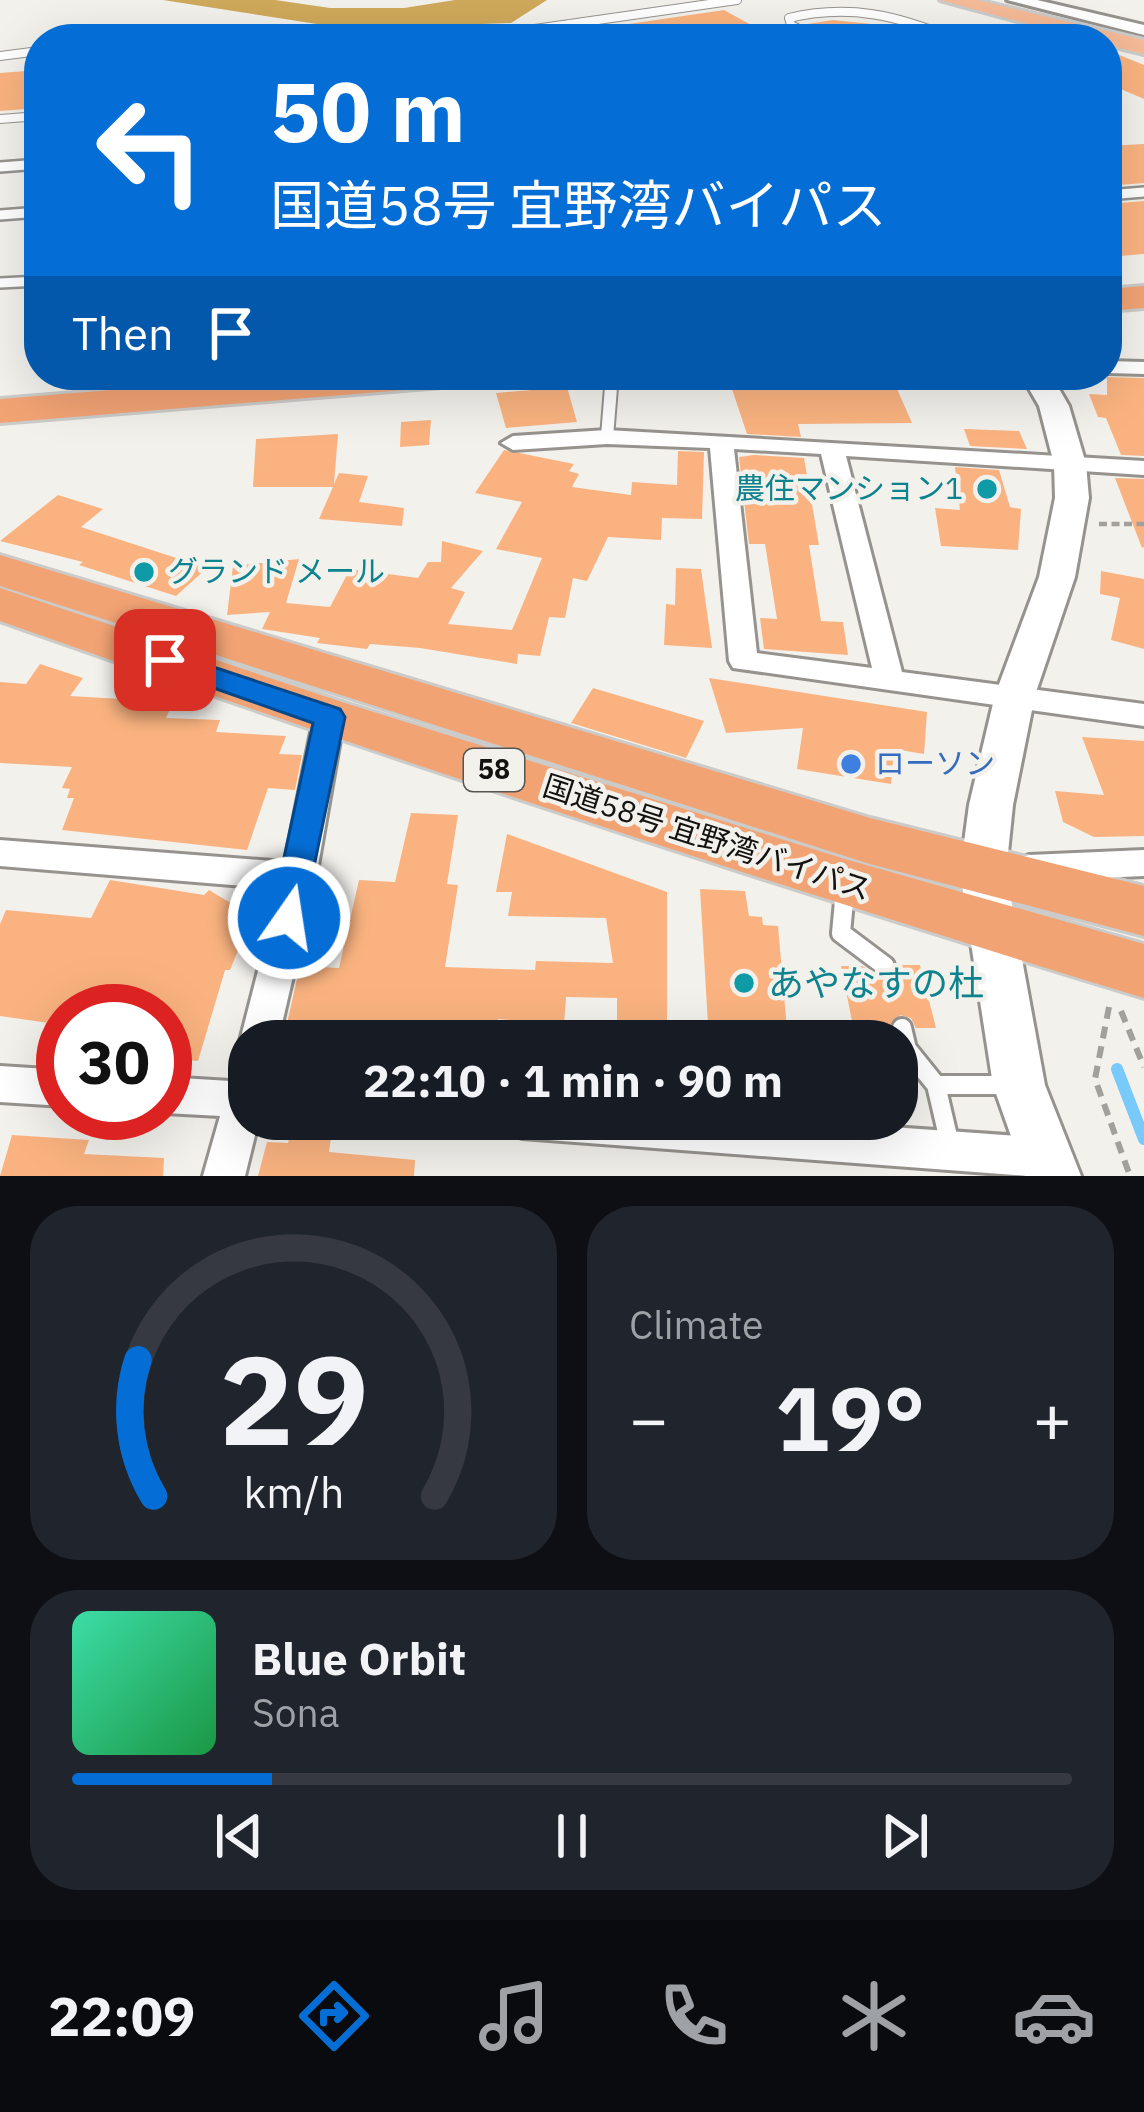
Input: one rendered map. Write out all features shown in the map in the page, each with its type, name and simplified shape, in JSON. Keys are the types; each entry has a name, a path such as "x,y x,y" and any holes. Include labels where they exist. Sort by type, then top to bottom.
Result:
{"highway":[{"path":"0,394 48,390"},
{"path":"0,411 257,390"},
{"name":"国道58号 宜野湾バイパス","path":"0,570 870,841 987,900 1124,996"},
{"name":"国道58号 宜野湾バイパス","path":"0,604 329,717 845,883 987,900 1144,911"}],"main road":[{"path":"951,0 1070,24"},
{"path":"982,0 1082,24"}],"street":[{"path":"1015,0 1094,24"},
{"path":"1045,390 1054,406 1070,464 1069,526 1057,577 1015,695 987,900 1019,1084 1050,1167"},
{"path":"513,443 607,437 721,441 1144,468"},
{"path":"721,441 743,661 1144,715"},
{"path":"832,449 890,683"},
{"path":"264,1020 329,717"},
{"path":"0,853 298,877"},
{"path":"987,900 1144,863"},
{"path":"0,1084 36,1086"},
{"path":"192,1095 228,1094"},
{"path":"224,1176 235,1140"},
{"path":"813,1140 951,1150 1050,1167"}],"lane":[{"path":"569,24 737,0"},
{"path":"791,24 789,18 838,7 874,8 915,24"},
{"path":"607,437 611,390"},
{"path":"845,883 842,933 885,965"},
{"path":"918,1063 936,1085 951,1150"},
{"path":"936,1085 1019,1084"}],"path":[{"path":"1100,524 1144,524"},
{"path":"1124,996 1144,1067"},
{"path":"1124,996 1095,1079 1130,1176"}],"shaded area":[{"path":"163,0 275,0 330,8 404,8 455,0 547,0 511,23 317,24"}],"building":[{"path":"724,10 750,24 629,24"},
{"path":"833,20 872,24 808,24"},
{"path":"1122,56 1144,65 1144,99 1122,89"},
{"path":"24,71 24,109 0,111 0,73"},
{"path":"1144,144 1144,183 1122,185 1122,145"},
{"path":"1144,201 1144,254 1122,256 1122,203"},
{"path":"1122,377 1144,378 1144,456 1121,455 1106,418 1098,417 1089,394 1107,395 1107,390 1122,390"},
{"path":"568,390 577,422 506,428 496,393"},
{"path":"732,390 898,390 912,423 798,424 801,437 747,434"},
{"path":"431,420 429,445 400,447 401,422"},
{"path":"964,429 1019,431 1027,449 970,446"},
{"path":"338,434 334,484 339,473 368,476 359,502 404,508 402,526 319,519 333,487 253,487 256,439"},
{"path":"504,450 574,464 569,471 579,474 572,487 631,495 632,482 677,485 678,451 704,452 702,519 662,518 661,540 608,537 587,581 573,578 565,618 549,617 540,656 518,654 517,664 420,648 317,643 320,638 262,629 270,612 227,615 233,566 299,559 286,603 330,607 350,569 418,578 428,562 441,562 442,541 483,551 451,588 465,592 448,624 512,630 542,558 496,549 522,502 475,493"},
{"path":"739,457 804,458 819,545 809,545 821,621 843,622 848,655 764,649 760,618 777,619 765,544 749,544"},
{"path":"955,467 999,470 1010,507 1021,509 1018,550 941,546 935,508 960,510"},
{"path":"1115,478 1144,479 1142,548"},
{"path":"58,495 103,509 81,527 207,568 176,596 79,565 83,562 0,541"},
{"path":"676,568 701,569 712,648 664,645 666,604 675,605"},
{"path":"1101,571 1144,579 1144,649 1111,640 1120,598 1100,594"},
{"path":"40,664 83,678 70,696 173,702 166,718 220,720 216,732 286,736 279,754 302,755 295,790 268,788 247,850 62,830 74,798 67,798 70,789 62,788 72,767 0,763 0,682 26,684"},
{"path":"709,678 927,712 924,754 894,749 891,784 797,769 803,728 726,733"},
{"path":"593,688 704,721 686,758 571,723"},
{"path":"1082,737 1144,741 1144,836 1094,837 1063,822 1055,791 1104,795"},
{"path":"411,813 458,815 447,884 458,885 445,967 535,970 536,961 613,963 606,918 508,916 512,892 496,892 507,834 667,892 667,1020 617,1020 617,998 566,997 564,1020 288,1020 300,966 339,968 359,880 395,882"},
{"path":"110,880 204,895 209,890 259,920 249,942 241,943 230,970 225,970 198,1061 192,1060 192,984 36,984 36,1021 0,1016 0,924 6,910 91,918"},
{"name":"あやなすの杜","path":"700,889 745,891 749,916 762,917 763,925 778,926 786,1020 708,1020"},
{"path":"898,965 920,965 936,1028 918,1028 918,1020 900,1015 896,1020 852,1020 841,966 862,966 885,979 895,975"},
{"path":"12,1135 89,1140 84,1154 164,1158 163,1176 0,1176"},
{"path":"331,1140 329,1152 415,1160 414,1176 258,1176 267,1142"}],"waterway":[{"path":"1117,1069 1144,1139"}],"place":[{"name":"農住マンション1","path":"987,489"},
{"name":"グランド メール","path":"144,572"},
{"name":"ローソン","path":"851,764"},
{"name":"あやなすの杜","path":"744,983"}],"route":[{"path":"165,660 329,717 289,918"}]}
